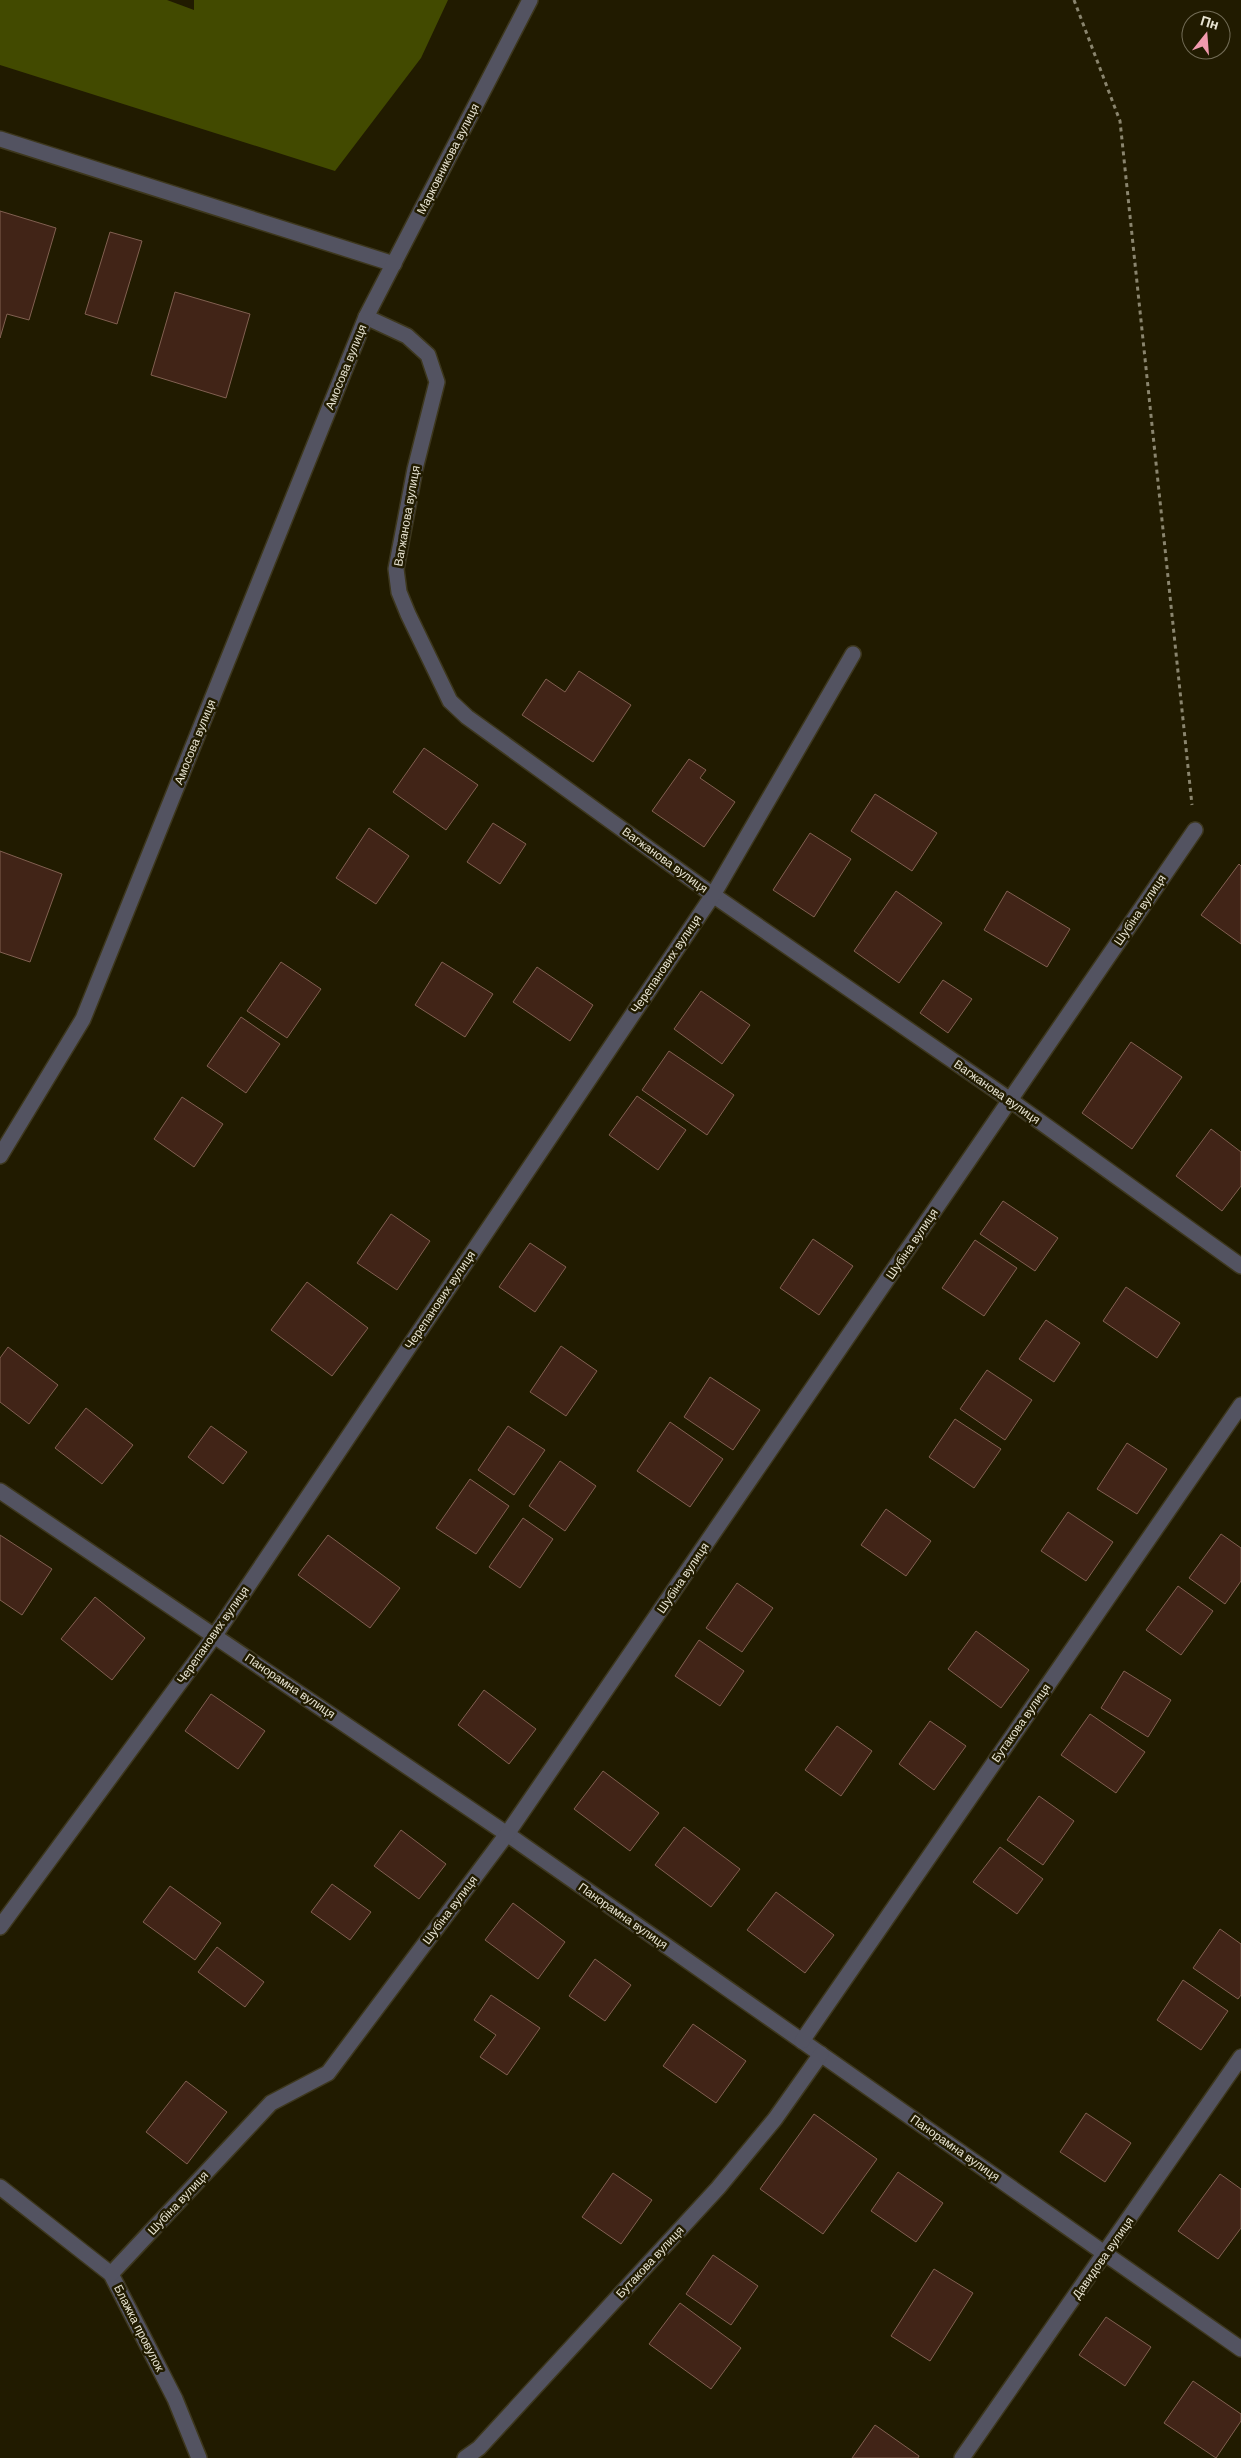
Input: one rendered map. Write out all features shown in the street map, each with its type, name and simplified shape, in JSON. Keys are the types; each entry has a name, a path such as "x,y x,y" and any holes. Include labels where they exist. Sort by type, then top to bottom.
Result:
{"street":[{"name":"Марковникова вулиця","path":"366,317 530,0"},
{"path":"0,139 394,264"},
{"name":"Вагжанова вулиця","path":"366,317 407,336 428,355 438,382 415,469 396,569 399,592 450,701 467,716 713,895 1010,1100 1241,1266"},
{"name":"Амосова вулиця","path":"0,1156 83,1019 366,317"},
{"name":"Черепанових вулиця","path":"0,1927 215,1634 713,895 853,654"},
{"name":"Шубіна вулиця","path":"111,2274 271,2103 328,2073 507,1834 1195,830"},
{"name":"Бутакова вулиця","path":"802,2041 1241,1405"},
{"name":"Панорамна вулиця","path":"0,1491 215,1634 507,1834 1241,2349"},
{"name":"Бутакова вулиця","path":"465,2458 478,2448 718,2188 775,2119 821,2054"},
{"name":"Давидова вулиця","path":"962,2458 1106,2254 1241,2057"},
{"name":"Блажка провулок","path":"0,2186 111,2274 175,2399 199,2458"}],"path":[{"path":"1074,0 1120,121 1195,830"}],"green space":[{"path":"0,0 167,0 194,10 194,0 448,0 421,58 335,171 0,65"}],"building":[{"path":"0,211 56,228 29,320 7,314 0,338"},
{"path":"110,232 142,241 117,324 85,314"},
{"path":"175,292 250,314 226,398 151,375"},
{"path":"579,671 631,705 593,762 522,715 546,679 565,692"},
{"path":"424,748 478,785 446,830 393,792"},
{"path":"689,759 706,770 700,778 735,802 704,847 652,811"},
{"path":"875,794 937,833 912,871 851,831"},
{"path":"493,823 526,844 500,884 467,862"},
{"path":"369,828 409,856 376,904 336,878"},
{"path":"810,833 851,859 814,917 773,890"},
{"path":"0,851 62,874 30,962 0,952"},
{"path":"1239,864 1241,866 1241,944 1201,915"},
{"path":"896,891 942,923 899,983 854,951"},
{"path":"1007,891 1070,929 1047,967 984,930"},
{"path":"281,962 321,989 287,1038 247,1011"},
{"path":"442,962 493,994 465,1037 415,1005"},
{"path":"537,967 593,1005 570,1041 513,1002"},
{"path":"943,980 972,999 948,1033 920,1013"},
{"path":"701,991 750,1025 722,1064 674,1029"},
{"path":"241,1017 280,1044 246,1093 207,1066"},
{"path":"1131,1042 1182,1077 1132,1149 1082,1113"},
{"path":"669,1051 734,1095 707,1135 642,1090"},
{"path":"637,1096 686,1130 658,1170 609,1135"},
{"path":"182,1097 223,1124 194,1167 154,1139"},
{"path":"1211,1129 1241,1152 1241,1186 1222,1211 1176,1176"},
{"path":"1003,1201 1058,1238 1035,1271 980,1234"},
{"path":"391,1214 430,1241 397,1290 357,1263"},
{"path":"813,1239 853,1266 819,1315 780,1288"},
{"path":"975,1240 1017,1268 984,1316 942,1288"},
{"path":"530,1243 566,1267 535,1312 499,1287"},
{"path":"307,1282 368,1328 332,1376 271,1330"},
{"path":"1126,1287 1180,1323 1157,1358 1103,1321"},
{"path":"1046,1320 1080,1343 1054,1382 1019,1359"},
{"path":"561,1346 597,1371 566,1416 530,1392"},
{"path":"8,1347 58,1385 29,1424 0,1402 0,1358"},
{"path":"987,1370 1032,1400 1005,1440 960,1409"},
{"path":"710,1377 760,1410 733,1450 684,1417"},
{"path":"86,1408 133,1445 102,1484 55,1448"},
{"path":"955,1419 1001,1449 974,1488 929,1457"},
{"path":"670,1422 723,1459 690,1507 637,1471"},
{"path":"211,1426 247,1452 223,1484 188,1457"},
{"path":"508,1426 545,1450 514,1495 478,1470"},
{"path":"1127,1443 1167,1469 1137,1514 1097,1489"},
{"path":"560,1461 596,1486 565,1531 529,1506"},
{"path":"470,1479 509,1506 476,1554 436,1528"},
{"path":"886,1509 931,1541 906,1576 861,1545"},
{"path":"1068,1512 1113,1542 1086,1581 1041,1551"},
{"path":"523,1518 553,1539 520,1588 489,1567"},
{"path":"1221,1534 1241,1548 1241,1581 1225,1604 1189,1578"},
{"path":"0,1535 52,1569 22,1615 0,1600"},
{"path":"328,1535 400,1588 370,1628 298,1575"},
{"path":"737,1583 773,1608 742,1652 706,1628"},
{"path":"1178,1586 1213,1611 1181,1655 1146,1630"},
{"path":"95,1597 145,1638 112,1680 61,1639"},
{"path":"976,1631 1029,1670 1001,1708 948,1669"},
{"path":"699,1640 744,1671 720,1706 675,1676"},
{"path":"1124,1671 1171,1700 1148,1737 1101,1708"},
{"path":"484,1690 536,1729 509,1764 458,1725"},
{"path":"211,1694 265,1731 238,1769 185,1731"},
{"path":"1090,1714 1145,1752 1116,1793 1061,1755"},
{"path":"930,1721 966,1746 934,1790 899,1764"},
{"path":"837,1726 872,1751 841,1796 805,1770"},
{"path":"603,1771 659,1813 630,1851 574,1809"},
{"path":"1039,1796 1074,1821 1043,1865 1007,1840"},
{"path":"684,1827 740,1869 711,1907 655,1865"},
{"path":"401,1830 446,1864 419,1899 374,1866"},
{"path":"1000,1847 1043,1879 1017,1914 973,1882"},
{"path":"332,1884 371,1912 350,1940 311,1912"},
{"path":"170,1886 221,1923 195,1960 143,1922"},
{"path":"776,1892 834,1935 805,1973 747,1930"},
{"path":"513,1903 565,1942 538,1979 485,1940"},
{"path":"1220,1929 1241,1944 1241,1995 1238,1999 1193,1968"},
{"path":"217,1947 264,1982 245,2007 198,1972"},
{"path":"595,1959 631,1985 605,2021 569,1996"},
{"path":"1183,1980 1228,2011 1201,2050 1157,2020"},
{"path":"491,1995 540,2028 507,2075 480,2057 496,2035 474,2020"},
{"path":"693,2024 746,2061 716,2103 663,2066"},
{"path":"186,2081 227,2112 187,2164 146,2132"},
{"path":"1086,2113 1131,2143 1105,2182 1060,2152"},
{"path":"814,2114 877,2159 823,2234 760,2189"},
{"path":"898,2172 943,2203 916,2242 871,2211"},
{"path":"613,2173 652,2200 621,2244 582,2217"},
{"path":"1220,2174 1241,2189 1241,2228 1218,2259 1178,2231"},
{"path":"713,2255 758,2286 731,2325 686,2294"},
{"path":"934,2269 973,2293 930,2361 891,2336"},
{"path":"680,2303 741,2348 711,2389 649,2344"},
{"path":"1106,2317 1151,2347 1125,2386 1079,2355"},
{"path":"1193,2381 1241,2414 1241,2421 1216,2458 1164,2423"},
{"path":"875,2425 919,2456 918,2458 852,2458"}]}
